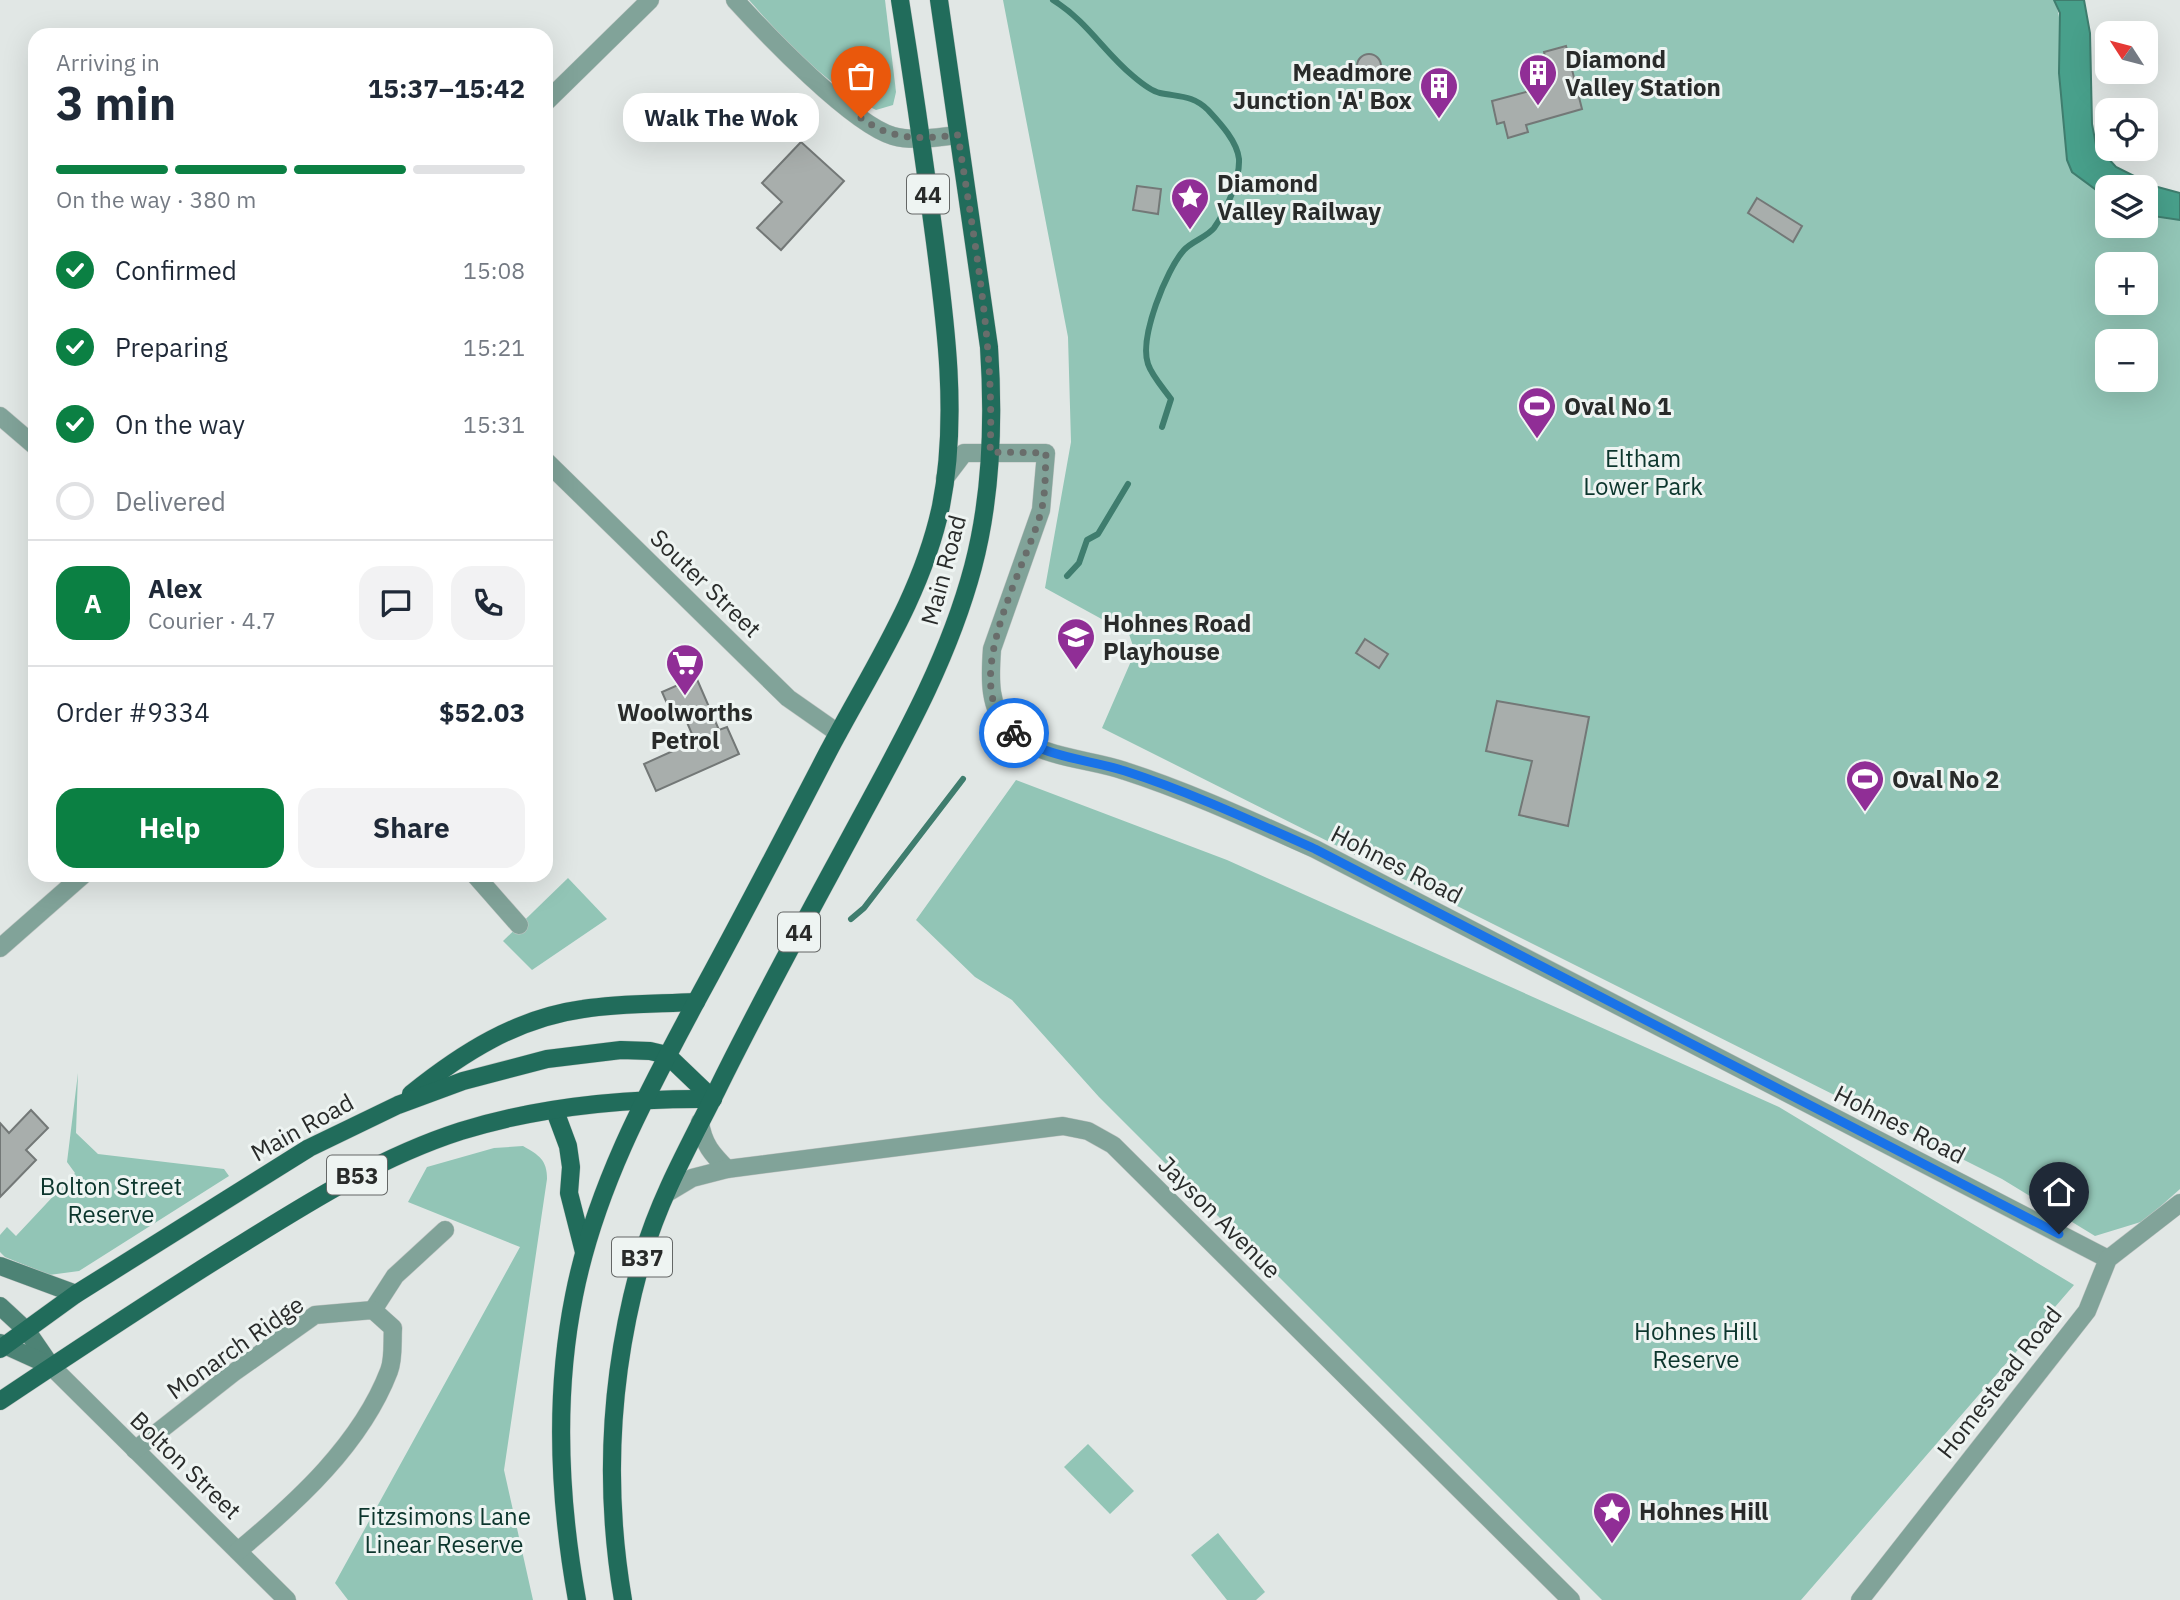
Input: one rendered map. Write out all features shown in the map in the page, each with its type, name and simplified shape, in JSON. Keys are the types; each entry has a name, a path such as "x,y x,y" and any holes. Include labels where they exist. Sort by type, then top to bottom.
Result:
{"main road":[{"name":"Main Road","path":"645,1098 838,733 885,652 908,604 933,537 945,478 948,389 946,325 900,0"},
{"name":"Main Road","path":"713,1099 925,698 942,660 974,565 984,517 993,401 989,347 939,0"},
{"path":"398,1105 473,1048 512,1029 580,1009 696,1002"},
{"name":"Main Road","path":"1,1346 27,1331 76,1294 309,1148 398,1105 463,1081 547,1059 621,1050 667,1055"},
{"path":"667,1055 713,1099"},
{"name":"B53","path":"51,1366 178,1283 362,1172 459,1132 555,1111 645,1098 713,1099"},
{"name":"B37","path":"577,1600 566,1537 561,1402 564,1355 584,1252 612,1168 645,1098"},
{"name":"B37","path":"624,1600 611,1510 611,1426 621,1344 643,1253 667,1193 713,1099"},
{"path":"555,1111 568,1146 571,1167 569,1193 584,1252"},
{"path":"0,1266 76,1294"},
{"name":"Bolton Street","path":"0,1306 27,1331 51,1366"},
{"name":"Bolton Street","path":"1,1346 51,1366"},
{"path":"0,1401 51,1366"}],"street":[{"path":"553,95 650,0"},
{"path":"735,0 800,65 861,118 893,136 921,139 958,135"},
{"path":"0,416 28,440"},
{"name":"Hohnes Road","path":"945,478 964,453 1046,453 1041,510 992,649 992,695 999,715 1009,729 1022,740 1044,751 1136,775 1213,804 1315,849 2108,1259"},
{"name":"Souter Street","path":"553,468 789,698 838,733"},
{"path":"0,948 75,882"},
{"path":"481,882 519,925"},
{"path":"700,1122 702,1139 710,1153 727,1169"},
{"name":"Jayson Avenue","path":"667,1193 692,1178 727,1169 1063,1126 1088,1131 1113,1145 1571,1600"},
{"path":"2108,1259 2180,1203"},
{"path":"238,1551 290,1507 355,1433 390,1369 393,1328 373,1310 395,1276 445,1230"},
{"name":"Homestead Road","path":"1860,1600 2087,1311 2108,1259"},
{"name":"Monarch Ridge","path":"135,1450 233,1373 315,1315 373,1310"},
{"name":"Bolton Street","path":"51,1366 287,1600"}],"green space":[{"path":"749,0 885,0 896,92 893,105 876,110 841,89 792,46"},
{"name":"Eltham Lower Park","path":"1003,0 2054,0 2060,23 2060,76 2064,101 2095,180 2095,238 2158,238 2158,217 2180,220 2180,1189 2144,1221 2095,1236 2002,1179 1102,728 1135,652 1129,634 1045,588 1071,442 1068,337"},
{"name":"Hohnes Hill Reserve","path":"1016,780 1227,860 1779,1107 2074,1285 1801,1600 1602,1600 1099,1097 1012,1000 975,977 916,920"},
{"path":"568,878 607,919 532,970 503,941"},
{"name":"Bolton Street Reserve","path":"78,1073 76,1133 98,1154 224,1169 229,1176 79,1271 49,1275 5,1257 0,1252 0,1235 7,1227 16,1236 75,1173 67,1162"},
{"name":"Fitzsimons Lane Linear Reserve","path":"523,1146 541,1159 547,1179 504,1470 533,1600 348,1600 335,1583 520,1247 408,1202 427,1167 494,1148"},
{"path":"1088,1444 1134,1491 1110,1514 1064,1467"},
{"path":"1218,1533 1265,1592 1256,1600 1227,1600 1191,1555"}],"shaded area":[{"path":"2054,0 2084,0 2090,33 2095,161 2111,161 2132,175 2095,175 2095,189 2072,172 2067,160 2059,73 2060,13"},
{"path":"2158,187 2180,193 2180,220 2158,217"}],"building":[{"name":"Diamond Valley Station","path":"1566,46 1582,109 1526,125 1528,132 1508,138 1504,122 1497,124 1492,101 1552,85 1544,52"},
{"path":"1369,54 1377,58 1381,66 1377,74 1369,78 1361,74 1357,66 1361,58"},
{"path":"801,142 844,181 781,250 757,228 782,202 762,183"},
{"path":"1137,186 1161,189 1158,214 1133,210"},
{"path":"1757,198 1802,226 1793,242 1748,213"},
{"path":"1365,639 1388,654 1379,668 1356,653"},
{"path":"696,677 719,730 727,727 739,754 656,791 644,764 695,741 683,713 673,717 662,692"},
{"path":"1497,701 1589,717 1568,826 1519,815 1532,761 1486,751"},
{"path":"31,1110 48,1128 26,1150 36,1160 0,1197 0,1123 9,1133"}],"waterway":[{"path":"1053,0 1086,27 1122,66 1146,86 1157,92 1186,97 1202,105 1227,133 1238,152 1237,176 1223,213 1214,228 1187,247 1177,260 1162,288 1151,322 1147,338 1148,364 1171,399 1162,427"},
{"path":"1067,576 1079,563 1087,540 1098,534 1128,484"},
{"path":"851,919 864,908 963,779"}],"way so far":[{"path":"861,118 878,130 903,138 958,135 989,347 993,401 990,452 1046,453 1041,510 992,649 992,695 999,715 1014,733"}],"place":[{"name":"Diamond Valley Station","path":"1538,107"},
{"name":"Walk The Wok","path":"861,118"},
{"name":"Meadmore Junction 'A' Box","path":"1439,120"},
{"name":"Diamond Valley Railway","path":"1190,231"},
{"name":"Oval No 1","path":"1537,440"},
{"name":"Hohnes Road Playhouse","path":"1076,671"},
{"name":"Woolworths Petrol","path":"685,697"},
{"name":"Oval No 2","path":"1865,813"},
{"name":"Hohnes Hill","path":"1612,1545"}],"route":[{"path":"1014,733 1044,751 1124,770 1213,804 1315,849 2059,1234"}]}
